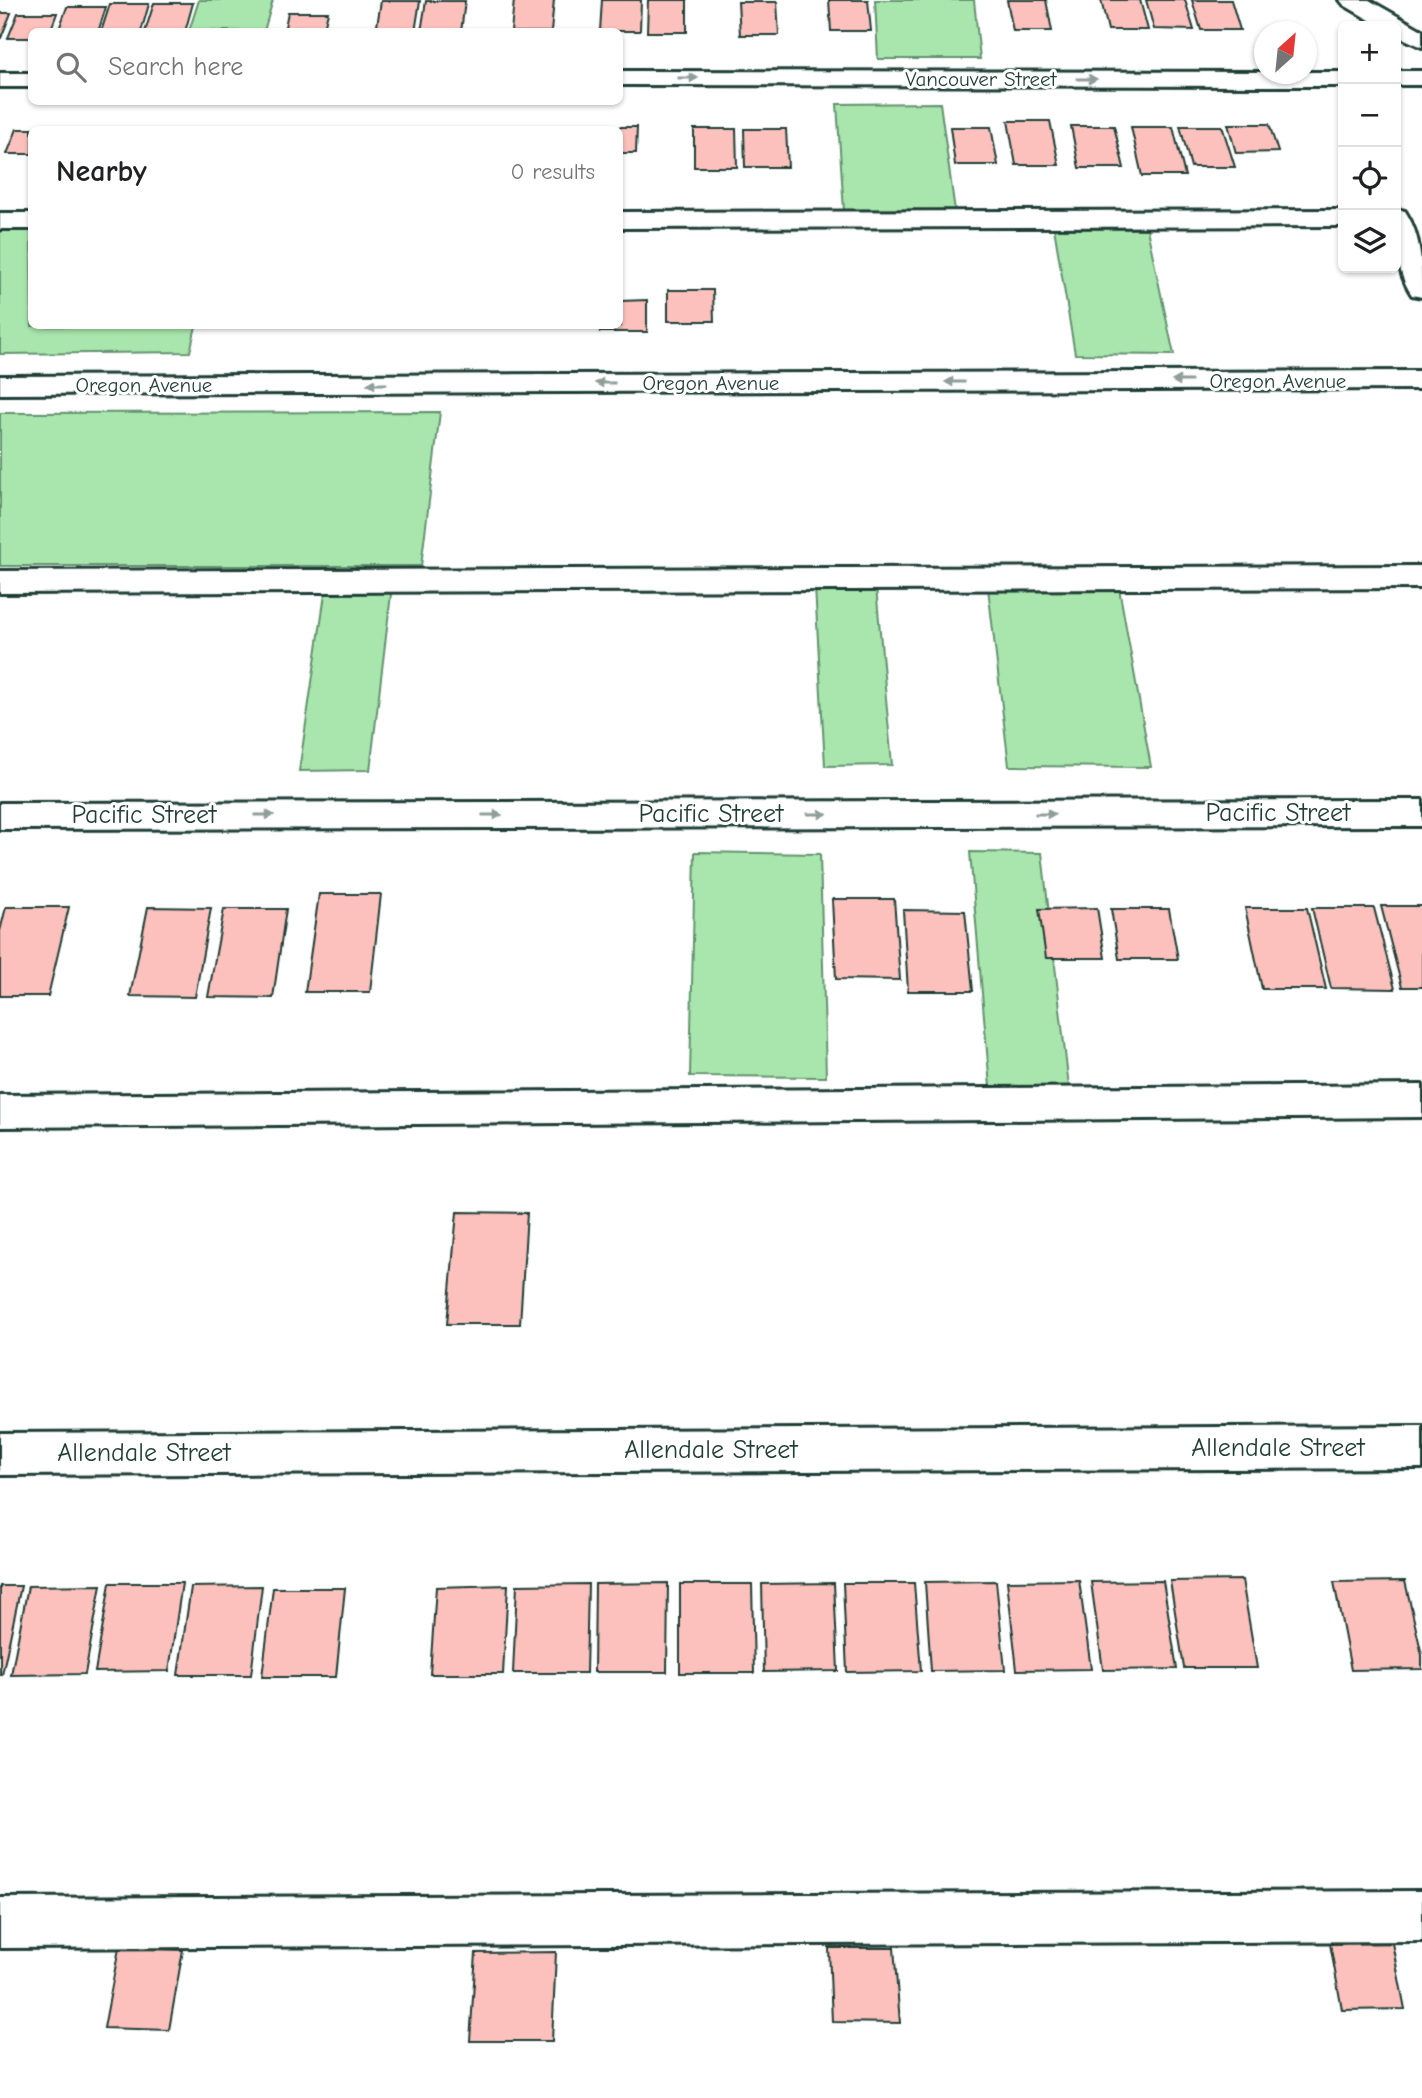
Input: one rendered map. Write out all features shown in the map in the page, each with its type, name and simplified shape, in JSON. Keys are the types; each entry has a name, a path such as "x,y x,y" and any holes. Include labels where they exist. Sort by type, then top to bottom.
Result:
{"street":[{"path":"1352,0 1422,40"},
{"name":"Vancouver Street","path":"623,78 1338,79"},
{"path":"1401,78 1422,78"},
{"path":"0,80 28,80"},
{"path":"623,220 1338,218"},
{"path":"1401,218 1422,218"},
{"path":"0,221 28,221"},
{"path":"1401,232 1422,289"},
{"name":"Oregon Avenue","path":"0,385 1422,380"},
{"path":"0,582 1422,577"},
{"name":"Pacific Street","path":"0,816 1422,813"},
{"path":"0,1111 1422,1101"},
{"name":"Allendale Street","path":"0,1454 1422,1447"},
{"path":"0,1923 1422,1916"}],"green space":[{"path":"199,0 273,0 265,28 190,28"},
{"path":"875,0 974,0 980,59 878,59"},
{"path":"940,103 955,211 844,211 837,104"},
{"path":"1054,228 1147,229 1174,355 1075,354"},
{"path":"0,230 28,230 28,329 195,329 190,352 0,354"},
{"path":"440,412 421,566 0,566 0,413"},
{"path":"392,586 370,770 299,771 326,587"},
{"path":"815,587 876,587 892,765 825,766"},
{"path":"988,588 1119,588 1151,767 1009,766"},
{"path":"695,852 820,854 826,1077 690,1076"},
{"path":"970,852 1042,853 1069,1087 990,1087"}],"building":[{"path":"514,0 554,0 551,28 511,28"},
{"path":"602,0 641,0 640,31 600,28"},
{"path":"648,0 687,0 687,32 647,32"},
{"path":"829,0 868,0 871,31 831,31"},
{"path":"1007,0 1046,0 1052,31 1013,31"},
{"path":"1101,0 1140,0 1148,30 1108,30"},
{"path":"1146,0 1185,0 1194,30 1154,29"},
{"path":"1192,0 1231,0 1240,30 1201,30"},
{"path":"381,1 420,1 416,28 377,28"},
{"path":"426,1 465,1 462,28 422,28"},
{"path":"738,2 777,2 779,35 740,35"},
{"path":"154,3 193,3 186,28 146,28"},
{"path":"110,4 149,4 142,28 102,28"},
{"path":"67,7 106,7 99,28 59,28"},
{"path":"288,12 328,12 324,28 285,28"},
{"path":"0,13 11,13 1,38 0,38"},
{"path":"18,13 57,13 51,28 28,28 28,38 8,38"},
{"path":"1008,121 1050,121 1059,165 1016,165"},
{"path":"1228,124 1269,124 1278,152 1236,153"},
{"path":"1071,126 1114,126 1124,168 1079,168"},
{"path":"1180,126 1222,126 1235,167 1191,167"},
{"path":"623,127 637,127 636,153 623,153"},
{"path":"950,127 991,127 998,165 955,165"},
{"path":"1131,127 1173,127 1185,176 1142,176"},
{"path":"17,129 28,129 28,154 7,154"},
{"path":"694,129 736,129 737,167 694,167"},
{"path":"744,129 786,129 788,167 745,167"},
{"path":"668,290 713,290 714,321 668,321"},
{"path":"647,300 647,332 600,332 600,329 623,329 623,301"},
{"path":"319,894 381,894 370,992 305,992"},
{"path":"832,899 894,899 900,980 836,979"},
{"path":"1381,906 1422,906 1422,987 1402,987"},
{"path":"6,907 69,907 48,996 0,996 0,931"},
{"path":"148,907 211,908 195,997 130,996"},
{"path":"1097,908 1105,958 1046,958 1039,909"},
{"path":"1245,908 1307,908 1326,989 1262,989"},
{"path":"1312,908 1374,908 1395,989 1331,988"},
{"path":"224,909 286,909 273,998 208,997"},
{"path":"1111,909 1169,909 1178,959 1119,959"},
{"path":"903,910 965,911 973,991 908,991"},
{"path":"457,1212 527,1213 520,1324 447,1324"},
{"path":"1079,1580 1091,1669 1017,1670 1007,1581"},
{"path":"1242,1580 1257,1668 1184,1668 1170,1581"},
{"path":"996,1581 1005,1670 931,1671 925,1582"},
{"path":"1163,1581 1177,1669 1103,1670 1091,1582"},
{"path":"1405,1581 1422,1655 1422,1669 1351,1670 1334,1582"},
{"path":"110,1583 182,1583 169,1671 95,1672"},
{"path":"668,1583 667,1672 594,1672 595,1584"},
{"path":"834,1583 838,1671 764,1672 762,1584"},
{"path":"843,1583 914,1583 921,1671 847,1672"},
{"path":"588,1584 586,1673 513,1673 517,1585"},
{"path":"680,1584 752,1584 754,1673 680,1673"},
{"path":"101,1585 85,1674 11,1675 28,1586"},
{"path":"508,1585 503,1674 430,1674 436,1587"},
{"path":"0,1586 21,1586 2,1675 0,1675"},
{"path":"262,1586 251,1675 178,1675 191,1587"},
{"path":"273,1588 345,1588 336,1677 262,1677"},
{"path":"1392,1943 1405,2009 1342,2010 1330,1944"},
{"path":"119,1948 183,1950 169,2030 104,2028"},
{"path":"829,1948 894,1948 900,2023 832,2022"},
{"path":"556,1952 552,2041 470,2041 476,1953"}]}
